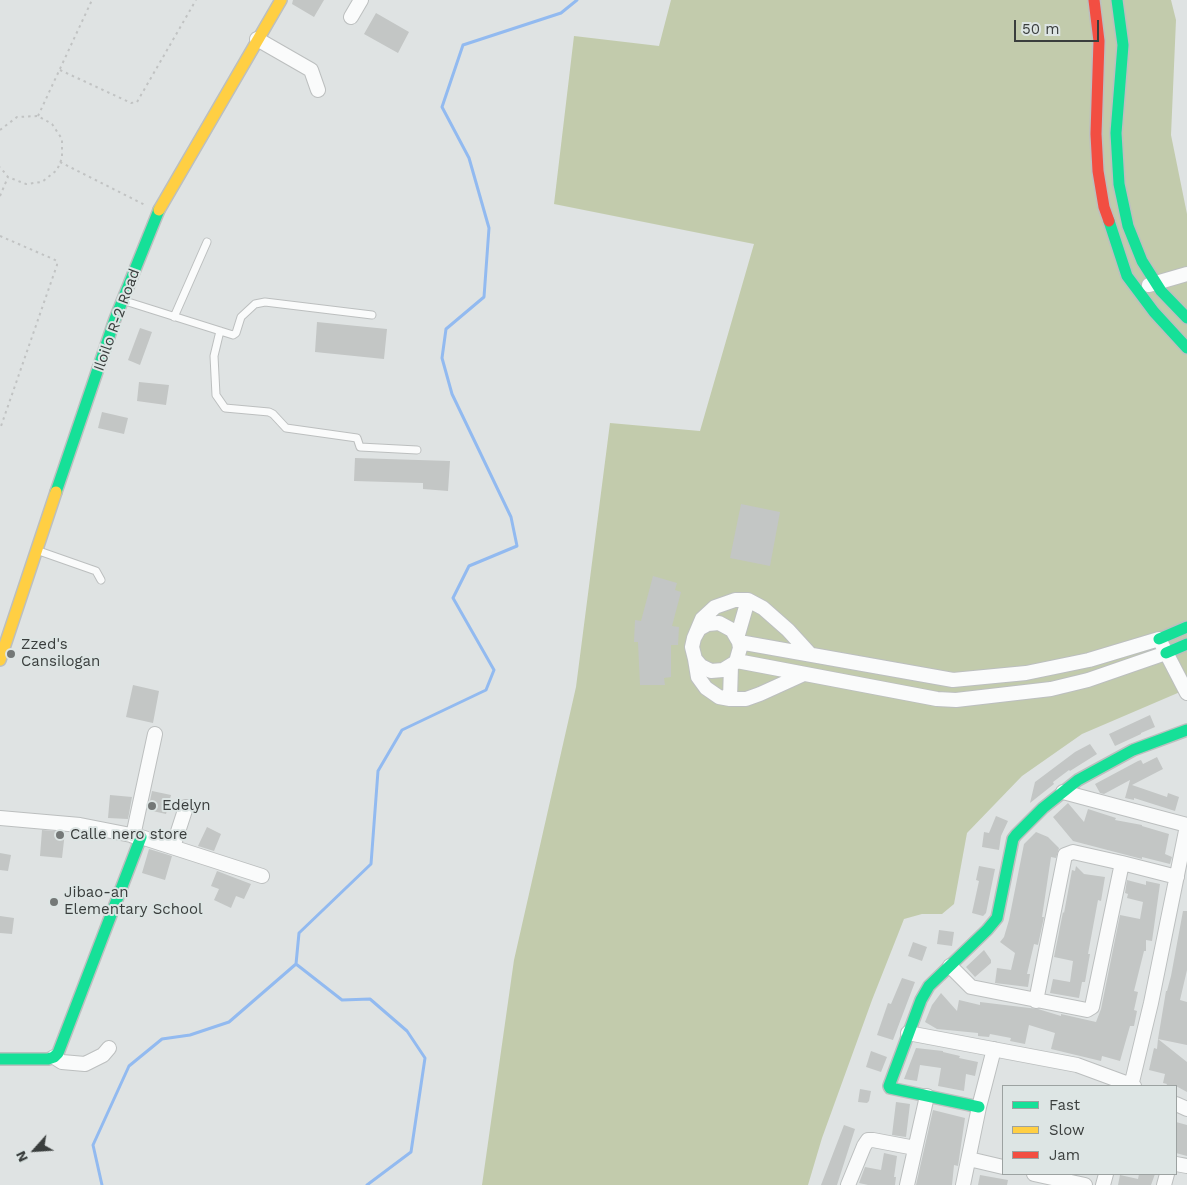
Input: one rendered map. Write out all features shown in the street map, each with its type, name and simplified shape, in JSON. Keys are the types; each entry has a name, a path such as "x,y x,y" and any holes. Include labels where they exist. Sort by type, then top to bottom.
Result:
{"street":[{"name":"Iloilo R-2 Road","path":"0,660 123,300 158,212 280,0"},
{"path":"351,17 361,0"},
{"path":"1094,0 1099,41 1096,134 1098,171 1104,207 1126,276 1154,312 1187,348"},
{"path":"1117,0 1123,45 1116,133 1119,184 1128,226 1142,261 1161,292 1187,318"},
{"path":"258,39 311,70 318,90"},
{"path":"1137,289 1187,274"},
{"path":"804,674 746,699 719,697 706,688 698,677 692,647 694,638 702,619 715,607 735,600 748,600 764,608 809,653"},
{"path":"730,699 738,640 748,600"},
{"path":"694,638 699,629 708,624 719,623 732,630 738,640 953,680 1026,673 1089,660 1159,639 1187,626"},
{"path":"1159,639 1187,693"},
{"path":"695,659 701,666 711,670 723,670 734,663 937,699 956,700 1051,689 1079,682 1166,653 1187,644"},
{"path":"848,682 851,661"},
{"path":"979,1107 890,1088 889,1086 921,1000 929,986 988,930 997,918 1013,838 1042,808 1078,780 1110,762 1133,750 1187,730"},
{"path":"0,1059 48,1059 58,1053 137,836 154,734"},
{"path":"1062,792 1187,825 1151,1004 1132,1085"},
{"path":"172,847 186,807"},
{"path":"0,818 80,825 137,836 262,876"},
{"path":"1036,1001 1065,855 1073,852 1122,862 1177,877"},
{"path":"950,966 970,987 1087,1010 1092,1007 1122,862"},
{"path":"908,1033 1076,1065 1129,1085"},
{"path":"54,1057 62,1062 85,1064 103,1055 109,1048"},
{"path":"963,1185 979,1107 994,1049"},
{"path":"907,1185 928,1096"},
{"path":"848,1185 868,1140 915,1148"},
{"path":"969,1159 1002,1167"},
{"path":"1039,1175 1085,1185"}],"lane":[{"path":"174,317 207,242"},
{"path":"123,300 233,335 236,332 241,317 255,304 265,302 372,315"},
{"path":"220,331 214,356 216,395 225,408 269,412 286,428 357,438 360,447 417,450"},
{"path":"38,551 96,571 101,580"}],"path":[{"path":"38,116 92,0"},
{"path":"60,70 131,103 137,102 196,0"},
{"path":"0,130 17,117 38,116 52,124 62,139 62,158 57,170 42,182 26,184 8,177 0,167"},
{"path":"60,162 141,204"},
{"path":"0,196 8,177"},
{"path":"0,236 53,259 58,265 0,429"}],"green space":[{"path":"671,0 1171,0 1176,20 1171,135 1187,214 1187,689 1082,734 1022,776 967,833 954,904 942,914 922,914 904,919 872,1000 822,1138 808,1185 482,1185 514,960 576,687 610,423 700,431 754,244 554,204 574,36 659,46"}],"building":[{"path":"293,0 324,0 314,17 292,4"},
{"path":"376,13 409,32 398,53 364,34"},
{"path":"317,322 387,329 384,359 315,352"},
{"path":"140,328 152,332 140,365 128,360"},
{"path":"139,382 169,385 166,405 137,401"},
{"path":"102,412 128,418 124,434 98,428"},
{"path":"355,458 450,461 448,491 423,489 423,483 354,481"},
{"path":"741,504 780,512 770,566 730,558"},
{"path":"653,576 677,583 675,590 681,592 672,626 679,627 678,645 671,645 671,677 664,678 665,685 640,685 638,642 634,642 635,620 641,621"},
{"path":"133,685 159,691 153,723 126,717"},
{"path":"1150,715 1155,727 1115,746 1109,734"},
{"path":"1090,744 1097,754 1069,770 1030,803 1035,782 1075,752"},
{"path":"1157,757 1163,769 1132,785 1167,797 1168,793 1179,797 1175,811 1134,798 1134,800 1125,798 1130,780 1104,794 1100,793 1095,784 1138,761 1141,760 1143,764"},
{"path":"152,791 171,795 166,814 148,810"},
{"path":"110,795 132,797 128,819 108,818"},
{"path":"1068,803 1084,822 1088,809 1116,818 1115,820 1142,825 1169,834 1165,854 1172,857 1170,864 1142,857 1142,859 1073,841 1053,817"},
{"path":"996,816 1008,821 1001,836 999,850 982,847 984,832 989,833"},
{"path":"207,827 221,834 214,851 198,846"},
{"path":"42,830 65,832 62,858 40,856"},
{"path":"1036,832 1048,837 1059,848 1056,858 1051,857 1042,917 1044,917 1038,945 1034,944 1027,974 1030,974 1028,987 995,983 997,968 1011,970 1015,953 1000,942 1004,937 1009,920 1024,844"},
{"path":"149,849 172,856 165,880 142,873"},
{"path":"0,853 11,855 8,871 0,870"},
{"path":"979,866 995,869 986,913 983,916 972,913 979,881 976,880"},
{"path":"1076,866 1084,874 1105,877 1101,901 1098,900 1085,982 1082,982 1079,998 1050,993 1053,979 1070,982 1073,961 1054,957 1072,870 1075,871"},
{"path":"217,871 251,884 244,899 236,896 231,908 214,900 219,889 211,886"},
{"path":"1127,880 1146,885 1146,881 1160,884 1152,941 1146,940 1146,951 1144,951 1134,991 1138,992 1134,1010 1137,1011 1134,1026 1130,1026 1120,1061 1102,1056 1101,1061 1051,1049 1055,1033 1029,1025 1025,1044 1010,1041 1011,1038 990,1034 989,1037 978,1036 978,1033 937,1029 925,1022 932,1005 941,993 957,1011 959,1000 980,1005 980,1002 1038,1009 1061,1016 1061,1014 1096,1022 1101,1009 1120,915 1140,919 1143,902 1127,898 1128,894 1125,893"},
{"path":"1183,911 1187,911 1187,970 1180,1000 1187,1002 1187,1045 1158,1039"},
{"path":"0,916 14,918 12,934 0,933"},
{"path":"939,930 954,932 952,946 937,944"},
{"path":"913,942 927,947 922,961 908,956"},
{"path":"984,950 991,963 975,977 966,967"},
{"path":"902,978 915,982 893,1040 877,1035 888,1003 891,1004"},
{"path":"1158,1039 1187,1062 1187,1092 1177,1085 1163,1083 1165,1074 1149,1070 1154,1048 1157,1049"},
{"path":"916,1048 943,1051 960,1056 959,1058 978,1062 975,1076 966,1074 964,1091 938,1086 941,1068 920,1065 917,1081 904,1079"},
{"path":"871,1051 887,1057 881,1072 866,1067"},
{"path":"860,1089 871,1091 867,1103 858,1102"},
{"path":"896,1102 910,1104 906,1137 892,1135"},
{"path":"933,1110 965,1118 958,1166 954,1165 952,1185 916,1185"},
{"path":"1177,1122 1187,1125 1187,1156 1177,1153"},
{"path":"844,1125 855,1129 837,1185 821,1185"},
{"path":"884,1153 897,1156 894,1177 896,1177 895,1185 859,1183 865,1167 881,1170"},
{"path":"980,1175 1008,1180 1007,1185 978,1185"},
{"path":"1120,1175 1138,1179 1139,1175 1155,1175 1151,1185 1118,1185"}],"waterway":[{"path":"367,1185 411,1152 425,1058 407,1031 370,999 342,1000 296,964 299,933 371,864 378,771 402,730 486,690 494,670 453,598 469,566 517,546 511,517 452,394 442,358 446,329 484,297 489,228 469,158 442,107 463,45 561,13 577,0"},
{"path":"102,1185 93,1145 129,1066 162,1039 190,1035 229,1022 296,964"}],"traffic: fast":[{"path":"1117,0 1123,45 1116,133 1119,184 1128,226 1142,261 1161,291 1187,318"},
{"path":"56,492 115,319 159,210"},
{"path":"1109,221 1127,276 1154,312 1187,348"},
{"path":"1159,639 1187,627"},
{"path":"1166,653 1187,644"},
{"path":"979,1107 890,1088 889,1086 921,1000 929,986 997,918 1013,839 1016,835 1043,808 1078,780 1133,750 1187,730"},
{"path":"0,1059 48,1059 58,1053 141,837"}],"traffic: slow":[{"path":"159,210 281,0"},
{"path":"0,660 56,492"}],"traffic: jam":[{"path":"1094,0 1099,41 1096,134 1098,171 1104,207 1109,221"}],"place":[{"name":"Zzed's Cansilogan","path":"11,654"},
{"name":"Edelyn","path":"152,806"},
{"name":"Calle nero store","path":"60,835"},
{"name":"Jibao-an Elementary School","path":"54,902"}]}
